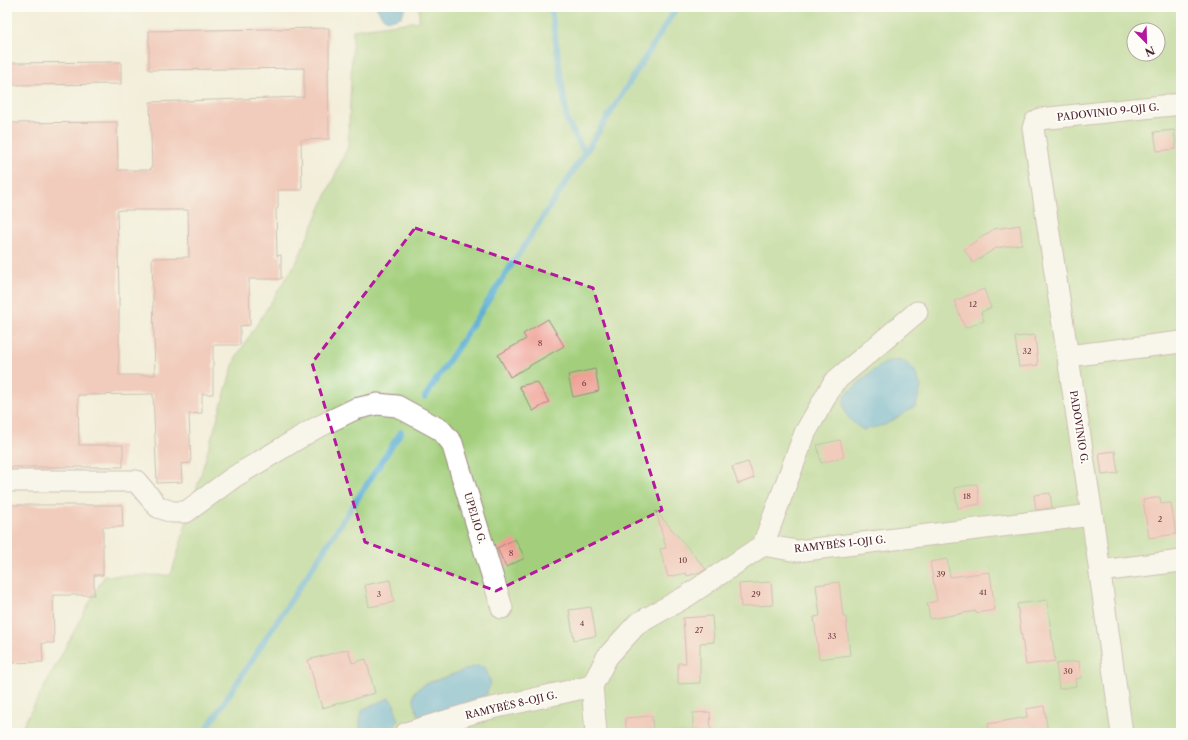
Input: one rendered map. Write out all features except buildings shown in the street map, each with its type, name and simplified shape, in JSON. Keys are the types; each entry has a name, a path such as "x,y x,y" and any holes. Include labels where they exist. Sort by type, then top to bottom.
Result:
{"street":[{"name":"PADOVINIO 9-OJI G.","path":"1035,122 1040,119 1181,104"},
{"name":"PADOVINIO G.","path":"1035,122 1033,128 1092,515 1122,733"},
{"path":"596,733 592,686 607,657 637,624 687,596 763,545 805,433 834,382 917,312"},
{"path":"1068,356 1181,342"},
{"name":"UPELIO G.","path":"7,481 136,481 158,507 172,512 186,512 234,477 314,429 355,409 377,404 397,406 441,430 452,443 502,608"},
{"name":"RAMYBĖS 1-OJI G.","path":"763,545 797,551 1092,515"},
{"path":"1100,571 1181,561"},
{"name":"RAMYBĖS 8-OJI G.","path":"406,733 479,711 592,686"}],"highlighted area":[{"path":"415,228 593,288 662,510 496,591 365,542 312,363"}],"green space":[{"path":"419,7 1181,7 1181,733 19,733 104,576 171,575 235,359 297,261 348,146 353,30 419,21"}],"water":[{"path":"376,7 406,7 401,17 389,20 383,18"},
{"path":"902,360 914,369 921,387 916,406 885,425 863,430 850,420 846,413 844,408 844,396 875,369 889,361"},
{"path":"476,666 485,667 491,683 486,695 432,716 419,716 415,707 415,691 425,684"},
{"path":"389,698 394,704 398,720 394,728 381,733 362,733 360,721 363,709"}],"waterway":[{"path":"551,7 567,121 585,153"},
{"path":"425,397 585,153 677,7"},
{"path":"204,733 401,432"}]}
